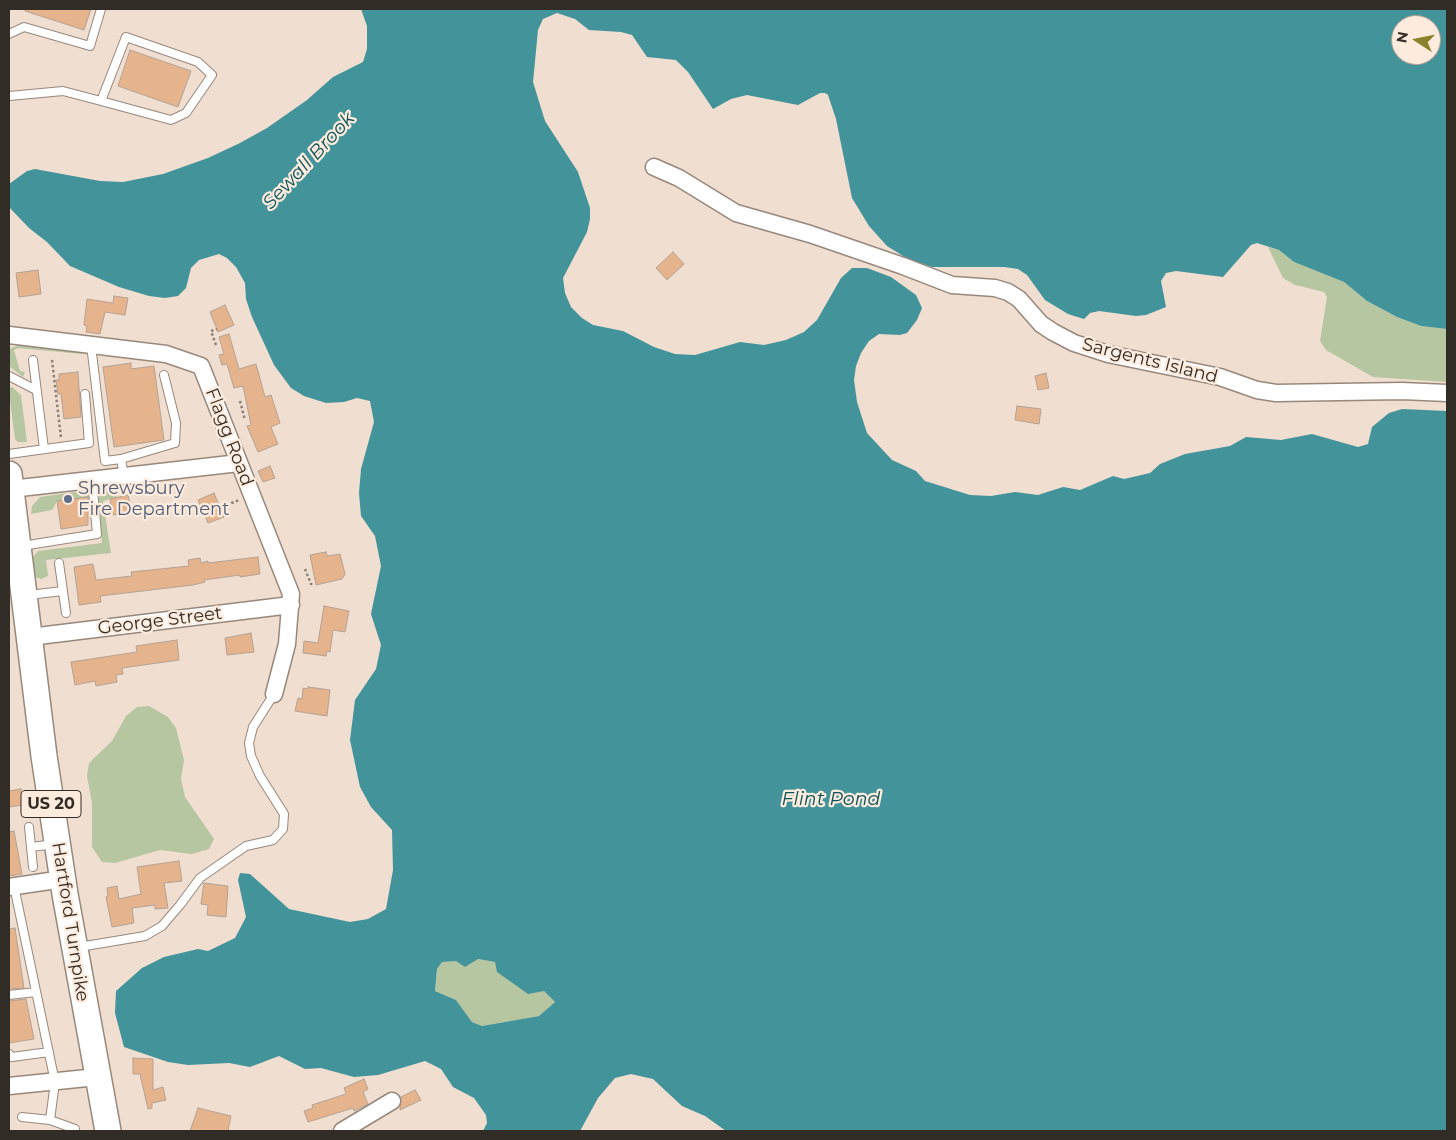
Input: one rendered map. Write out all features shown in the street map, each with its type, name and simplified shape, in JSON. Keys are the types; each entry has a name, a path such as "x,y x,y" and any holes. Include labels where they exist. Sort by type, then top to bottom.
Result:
{"main road":[{"name":"Hartford Turnpike","path":"10,482 11,516 18,546 19,599 30,637 44,756 57,844 97,1078 108,1131"}],"street":[{"name":"Sargents Island","path":"654,167 678,178 736,213 870,254 952,285 995,288 1008,292 1019,299 1041,324 1052,332 1074,343 1108,354 1220,377 1257,390 1276,393 1447,393"},
{"name":"Flagg Road","path":"9,335 172,355 200,366 291,594 287,644 274,694"},
{"path":"10,482 92,480 239,463"},
{"name":"George Street","path":"30,637 291,605"},
{"path":"11,886 63,879"},
{"path":"9,1086 97,1078"},
{"path":"342,1131 392,1101"}],"lane":[{"path":"9,31 24,27 90,46 100,9"},
{"path":"9,96 63,91 171,120 186,113 212,75 198,62 126,37 101,101"},
{"path":"91,345 106,461 121,459 175,443 176,423 164,375"},
{"path":"32,360 44,449"},
{"path":"9,376 36,390"},
{"path":"9,454 89,443 85,394"},
{"path":"121,459 124,476"},
{"path":"18,546 97,534 92,480"},
{"path":"59,563 66,614"},
{"path":"19,599 63,591"},
{"path":"74,948 144,936 162,926 200,878 233,853 246,846 274,840 282,829 284,814 260,776 251,756 249,743 253,727 274,694"},
{"path":"28,826 33,867"},
{"path":"31,847 57,844"},
{"path":"11,886 55,1082 50,1120"},
{"path":"9,995 36,992"},
{"path":"9,1054 12,1057 49,1052"},
{"path":"22,1117 50,1120 75,1129"}],"path":[{"path":"216,345 211,331 217,329"},
{"path":"52,360 60,427"},
{"path":"47,375 54,374"},
{"path":"240,401 245,420"},
{"path":"222,508 252,495"},
{"path":"305,568 311,584 314,584"}],"green space":[{"path":"1268,247 1279,250 1294,262 1344,282 1367,301 1397,317 1421,326 1447,329 1447,382 1373,377 1326,350 1320,341 1327,297 1324,292 1295,285 1283,278"},
{"path":"19,345 83,351 82,354 18,348 14,350 20,371 25,372 23,377 9,366 9,349"},
{"path":"12,387 21,395 27,442 18,442 15,439 9,393 9,388"},
{"path":"117,487 117,497 103,501 111,553 46,560 48,576 41,579 35,577 32,558 38,551 102,543 98,490"},
{"path":"82,491 87,492 89,497 57,501 52,510 31,514 32,506 40,497"},
{"path":"149,706 168,717 176,728 184,760 181,779 185,797 214,839 209,849 192,854 160,850 115,863 102,862 92,847 92,803 87,776 89,763 112,741 126,716 137,707"},
{"path":"478,959 495,962 544,991 555,1002 539,1016 482,1026 472,1022 456,1000 435,991 437,969 442,962"}],"water":[{"name":"Flint Pond","path":"361,9 1447,9 1447,329 1421,326 1397,317 1367,301 1344,282 1294,262 1279,250 1257,243 1251,245 1223,277 1176,271 1166,273 1161,281 1166,307 1146,315 1136,316 1099,311 1090,313 1084,319 1068,314 1045,300 1027,275 1018,269 1004,267 932,267 908,259 887,246 869,226 852,198 836,119 828,95 825,93 820,93 798,105 747,95 731,99 713,109 688,72 676,60 647,57 632,35 621,32 589,30 575,19 557,13 543,19 538,30 533,82 545,121 578,172 590,208 587,232 563,278 565,293 571,307 582,318 593,325 623,331 654,347 675,354 695,355 740,342 764,345 786,340 804,332 817,320 841,278 852,268 867,268 891,277 916,295 922,308 917,320 907,333 900,335 879,334 869,341 861,353 856,366 854,380 857,402 867,433 892,460 916,471 925,481 970,495 991,496 1015,492 1038,495 1063,487 1080,490 1113,476 1124,479 1150,473 1160,464 1185,454 1230,446 1246,437 1281,440 1312,434 1358,447 1368,444 1372,427 1389,413 1402,409 1447,411 1447,1131 726,1131 705,1116 682,1106 653,1079 631,1074 615,1078 598,1098 580,1131 483,1131 487,1123 486,1115 474,1098 453,1087 441,1069 425,1061 378,1075 354,1077 321,1068 305,1069 279,1056 250,1067 229,1063 188,1065 168,1062 124,1047 115,1013 116,991 142,968 164,957 198,949 208,951 235,938 246,917 238,880 240,873 250,874 289,909 350,922 368,919 386,909 393,870 392,830 371,807 360,787 350,740 355,700 376,669 381,645 371,614 381,566 375,536 361,516 359,493 361,469 374,422 370,401 357,398 344,402 326,403 304,396 291,388 274,365 252,317 246,299 245,283 236,267 227,258 219,254 199,260 191,268 186,288 178,296 165,298 149,296 119,287 70,266 47,242 29,228 9,207 9,184 27,171 35,169 100,181 123,182 163,174 208,158 267,128 307,100 333,77 363,62 367,49 367,26","holes":["478,959 495,962 497,972 528,994 544,991 555,1002 539,1016 482,1026 472,1022 456,1000 435,991 437,969 442,962 456,961 465,967"]}],"building":[{"path":"25,9 91,9 84,30 25,11"},
{"path":"130,50 191,71 178,107 118,86"},
{"path":"673,252 684,264 667,280 656,268"},
{"path":"38,270 41,294 19,297 16,273"},
{"path":"114,296 128,298 125,315 105,312 100,334 86,332 87,326 84,325 87,299 113,303"},
{"path":"225,305 234,325 218,332 210,312"},
{"path":"229,334 239,369 256,364 265,397 271,395 280,423 271,427 278,444 258,452 247,426 251,425 243,386 234,388 227,364 222,365 219,355 224,354 219,337"},
{"path":"131,363 131,369 154,366 164,440 114,447 103,367"},
{"path":"78,372 81,417 64,419 61,394 58,394 56,380 59,380 59,374"},
{"path":"1046,373 1049,388 1038,390 1035,376"},
{"path":"1017,406 1041,409 1039,424 1015,420"},
{"path":"270,466 275,478 263,482 258,471"},
{"path":"214,493 224,517 208,523 198,500"},
{"path":"128,495 132,513 113,515 110,499"},
{"path":"88,497 88,525 61,529 57,501"},
{"path":"326,552 327,556 340,554 345,574 342,579 316,585 310,555"},
{"path":"258,557 260,574 204,580 205,582 193,585 100,596 101,602 79,605 74,567 93,564 96,580 132,576 131,572 189,566 188,560 200,558 201,563 208,561 208,563"},
{"path":"324,606 349,611 345,632 333,630 330,652 327,651 326,656 303,653 304,641 318,643"},
{"path":"251,633 254,652 227,655 225,638"},
{"path":"177,640 179,660 122,668 123,674 116,675 117,682 96,686 95,681 75,685 71,662 137,652 136,646"},
{"path":"308,687 330,690 327,716 295,711 298,698 302,699 303,688 308,689"},
{"path":"21,789 23,805 9,807 9,791"},
{"path":"14,831 22,874 9,876 9,832"},
{"path":"179,861 182,881 164,883 168,908 155,909 155,905 132,908 134,923 112,927 106,897 108,896 107,888 117,886 119,899 141,894 137,867"},
{"path":"204,883 228,886 226,917 207,915 208,905 201,904"},
{"path":"15,928 24,988 9,989 9,929"},
{"path":"26,999 34,1039 9,1043 9,1001"},
{"path":"133,1058 153,1059 153,1090 163,1087 166,1100 152,1103 152,1108 148,1109 140,1074 133,1074"},
{"path":"364,1079 368,1089 363,1092 368,1104 354,1111 353,1108 308,1122 304,1111 313,1108 312,1105 346,1094 344,1088"},
{"path":"415,1090 421,1100 400,1110 401,1097"},
{"path":"198,1108 231,1116 228,1131 190,1131"}],"place":[{"name":"Shrewsbury Fire Department","path":"68,499"}],"water label":[{"name":"Sewall Brook","path":"309,161"}]}
